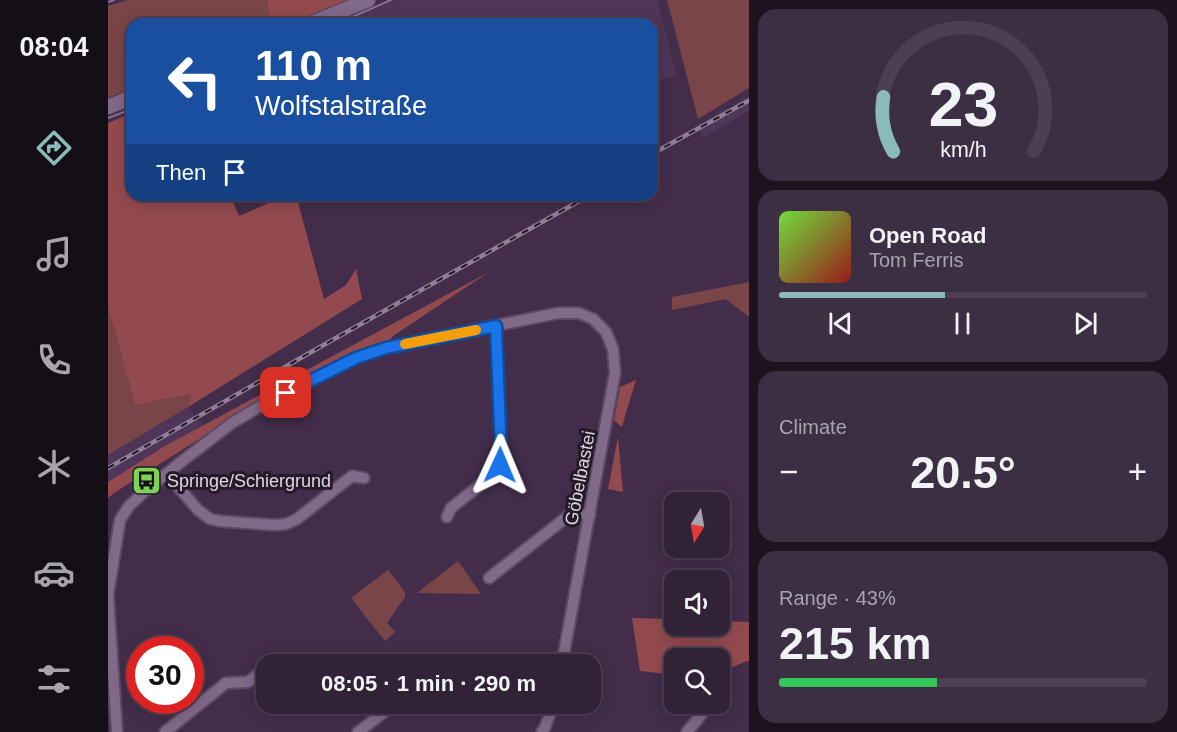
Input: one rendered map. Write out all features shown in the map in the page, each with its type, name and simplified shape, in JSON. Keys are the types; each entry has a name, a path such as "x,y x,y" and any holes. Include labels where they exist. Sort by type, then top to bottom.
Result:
{"street":[{"path":"324,18 368,0"},
{"path":"108,106 126,99"},
{"name":"Göbelbastei","path":"496,326 558,314 579,313 593,319 606,332 613,349 615,373 564,654"},
{"path":"117,732 108,595 117,531 120,520 129,506 232,423 356,358 386,348 496,326 500,465 494,474 451,508 447,517"},
{"path":"167,474 198,510 210,519 274,525 286,524 297,519 352,476 364,478"},
{"path":"489,578 568,516 577,513 590,515"},
{"path":"165,732 226,683 248,682 256,676"},
{"path":"358,732 381,714"},
{"path":"542,732 551,714"},
{"path":"687,732 702,714"}],"shaded area":[{"path":"128,0 267,0 269,18 126,18 126,90 108,98 108,6"},
{"path":"267,0 347,0 304,18 269,18"},
{"path":"395,0 657,0 677,76 658,80 658,18 352,18"},
{"path":"667,0 749,0 749,88 698,119"},
{"path":"749,96 749,111 702,138 698,125"},
{"path":"126,116 126,201 233,201 239,216 273,201 298,201 324,299 346,285 356,269 362,299 188,407 191,394 135,405 108,306 108,123"},
{"path":"489,272 393,336 387,343 346,357 266,400 196,441 108,498 108,482 163,447"},
{"path":"749,282 749,317 726,299 672,310 672,297"},
{"path":"108,306 135,405 191,394 188,407 108,455"},
{"path":"636,380 622,427 614,420 620,387"},
{"path":"188,407 203,426 163,447 108,482 108,455"},
{"path":"618,437 623,492 608,489"},
{"path":"458,561 481,594 417,593"},
{"path":"388,570 405,592 405,597 387,623 395,632 385,641 351,598"},
{"path":"632,618 664,619 664,636 730,636 730,621 749,622 749,661 730,668 730,648 664,648 664,674 640,671"}],"waterway":[{"path":"108,2 114,0"},
{"path":"350,18 391,0"},
{"path":"108,118 126,111"}],"railway":[{"path":"658,151 749,101"},
{"path":"108,468 579,201"}],"slow traffic":[{"path":"405,344 476,330"}],"place":[{"name":"Springe/Schiergrund","path":"146,481"}],"route":[{"path":"286,393 356,358 386,348 496,326 500,465"}]}
